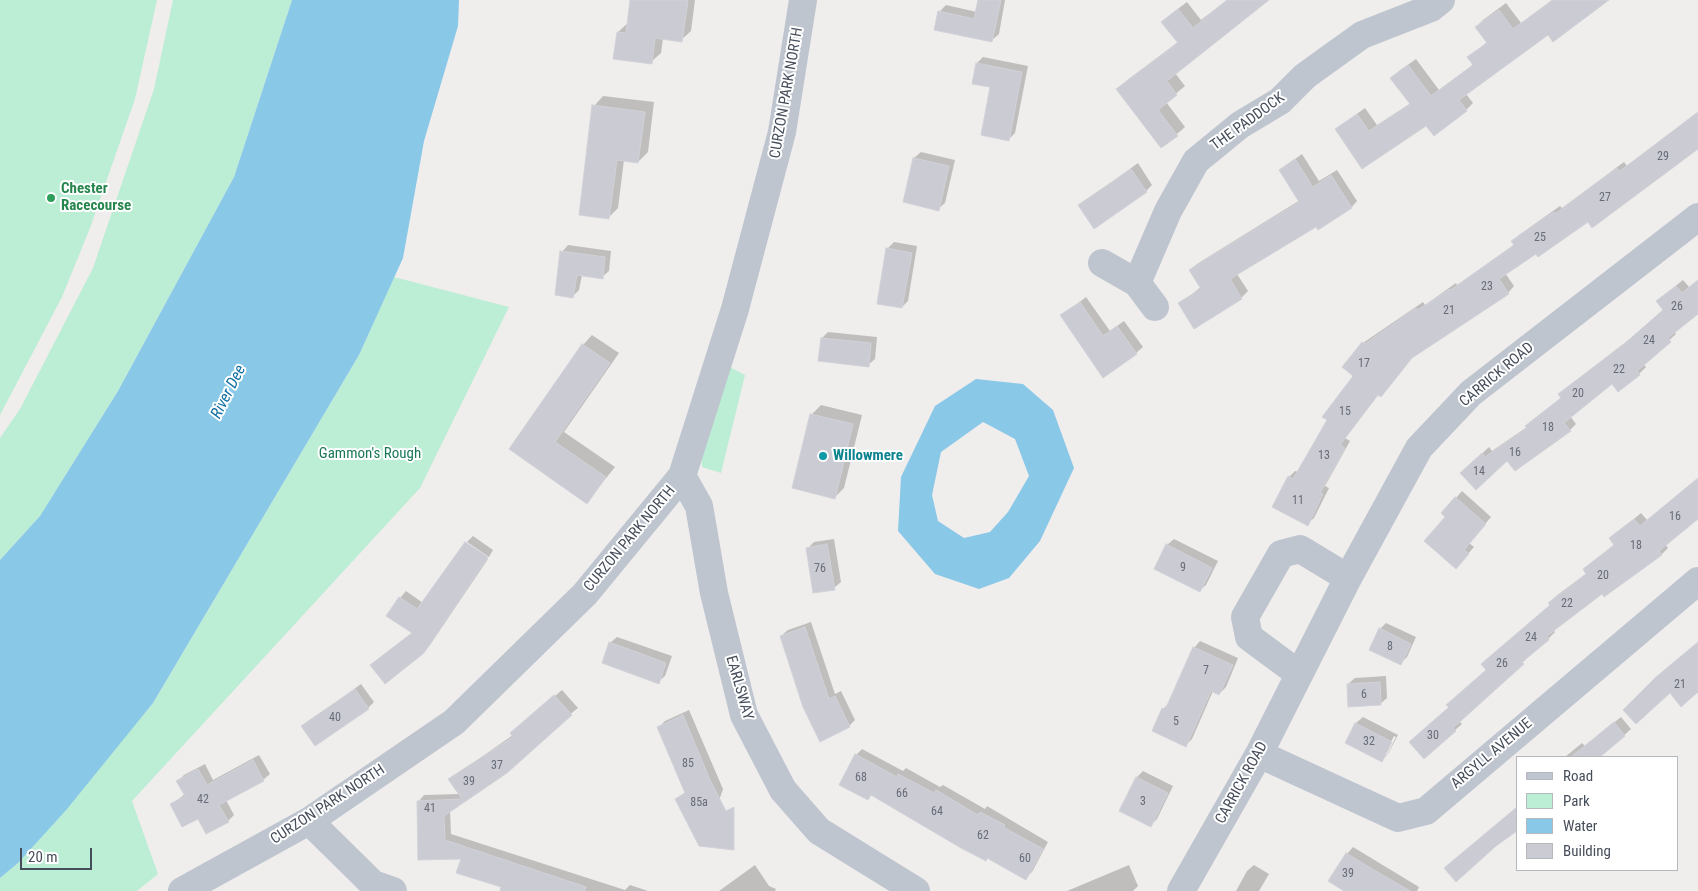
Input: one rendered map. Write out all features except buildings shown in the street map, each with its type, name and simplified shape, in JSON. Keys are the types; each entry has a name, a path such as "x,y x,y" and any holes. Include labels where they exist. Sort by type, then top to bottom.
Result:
{"street":[{"name":"CURZON PARK NORTH","path":"182,891 308,821 454,722 585,594 682,476 735,309 782,132 803,0"},
{"name":"THE PADDOCK","path":"1137,283 1168,211 1196,161 1240,125 1280,101 1305,76 1362,35 1431,8 1441,0"},
{"name":"CARRICK ROAD","path":"1181,891 1259,754 1348,578 1419,448 1471,393 1698,217"},
{"path":"1102,263 1137,283 1155,307"},
{"name":"EARLSWAY","path":"682,476 699,506 714,593 744,715 783,790 819,831 916,891"},
{"path":"1299,674 1249,637 1245,617 1281,554 1300,549 1348,578"},
{"name":"ARGYLL AVENUE","path":"1259,754 1398,818 1426,811 1698,581"},
{"path":"308,821 373,884 393,891"}],"green space":[{"name":"Chester Racecourse","path":"0,0 157,0 135,99 90,228 62,297 0,415"},
{"path":"173,0 292,0 234,177 118,391 40,516 0,560 0,438 20,409 93,268 154,89"},
{"name":"Gammon's Rough","path":"394,277 509,307 420,488 132,801 158,874 137,891 0,891 0,878 18,863 153,703 359,355"},
{"path":"728,366 745,375 721,473 702,467 700,437"}],"water":[{"name":"River Dee","path":"292,0 459,0 458,26 424,141 403,258 359,355 153,703 67,809 18,863 0,878 0,560 40,516 118,391 234,177"},
{"path":"976,379 1023,384 1053,410 1074,468 1040,541 1009,578 979,589 935,574 898,531 901,477 935,406","holes":["983,422 1015,439 1029,476 1008,512 990,532 964,538 938,521 932,495 941,452"]}],"place":[{"name":"Chester Racecourse","path":"51,198"},
{"name":"Willowmere","path":"823,456"}]}
